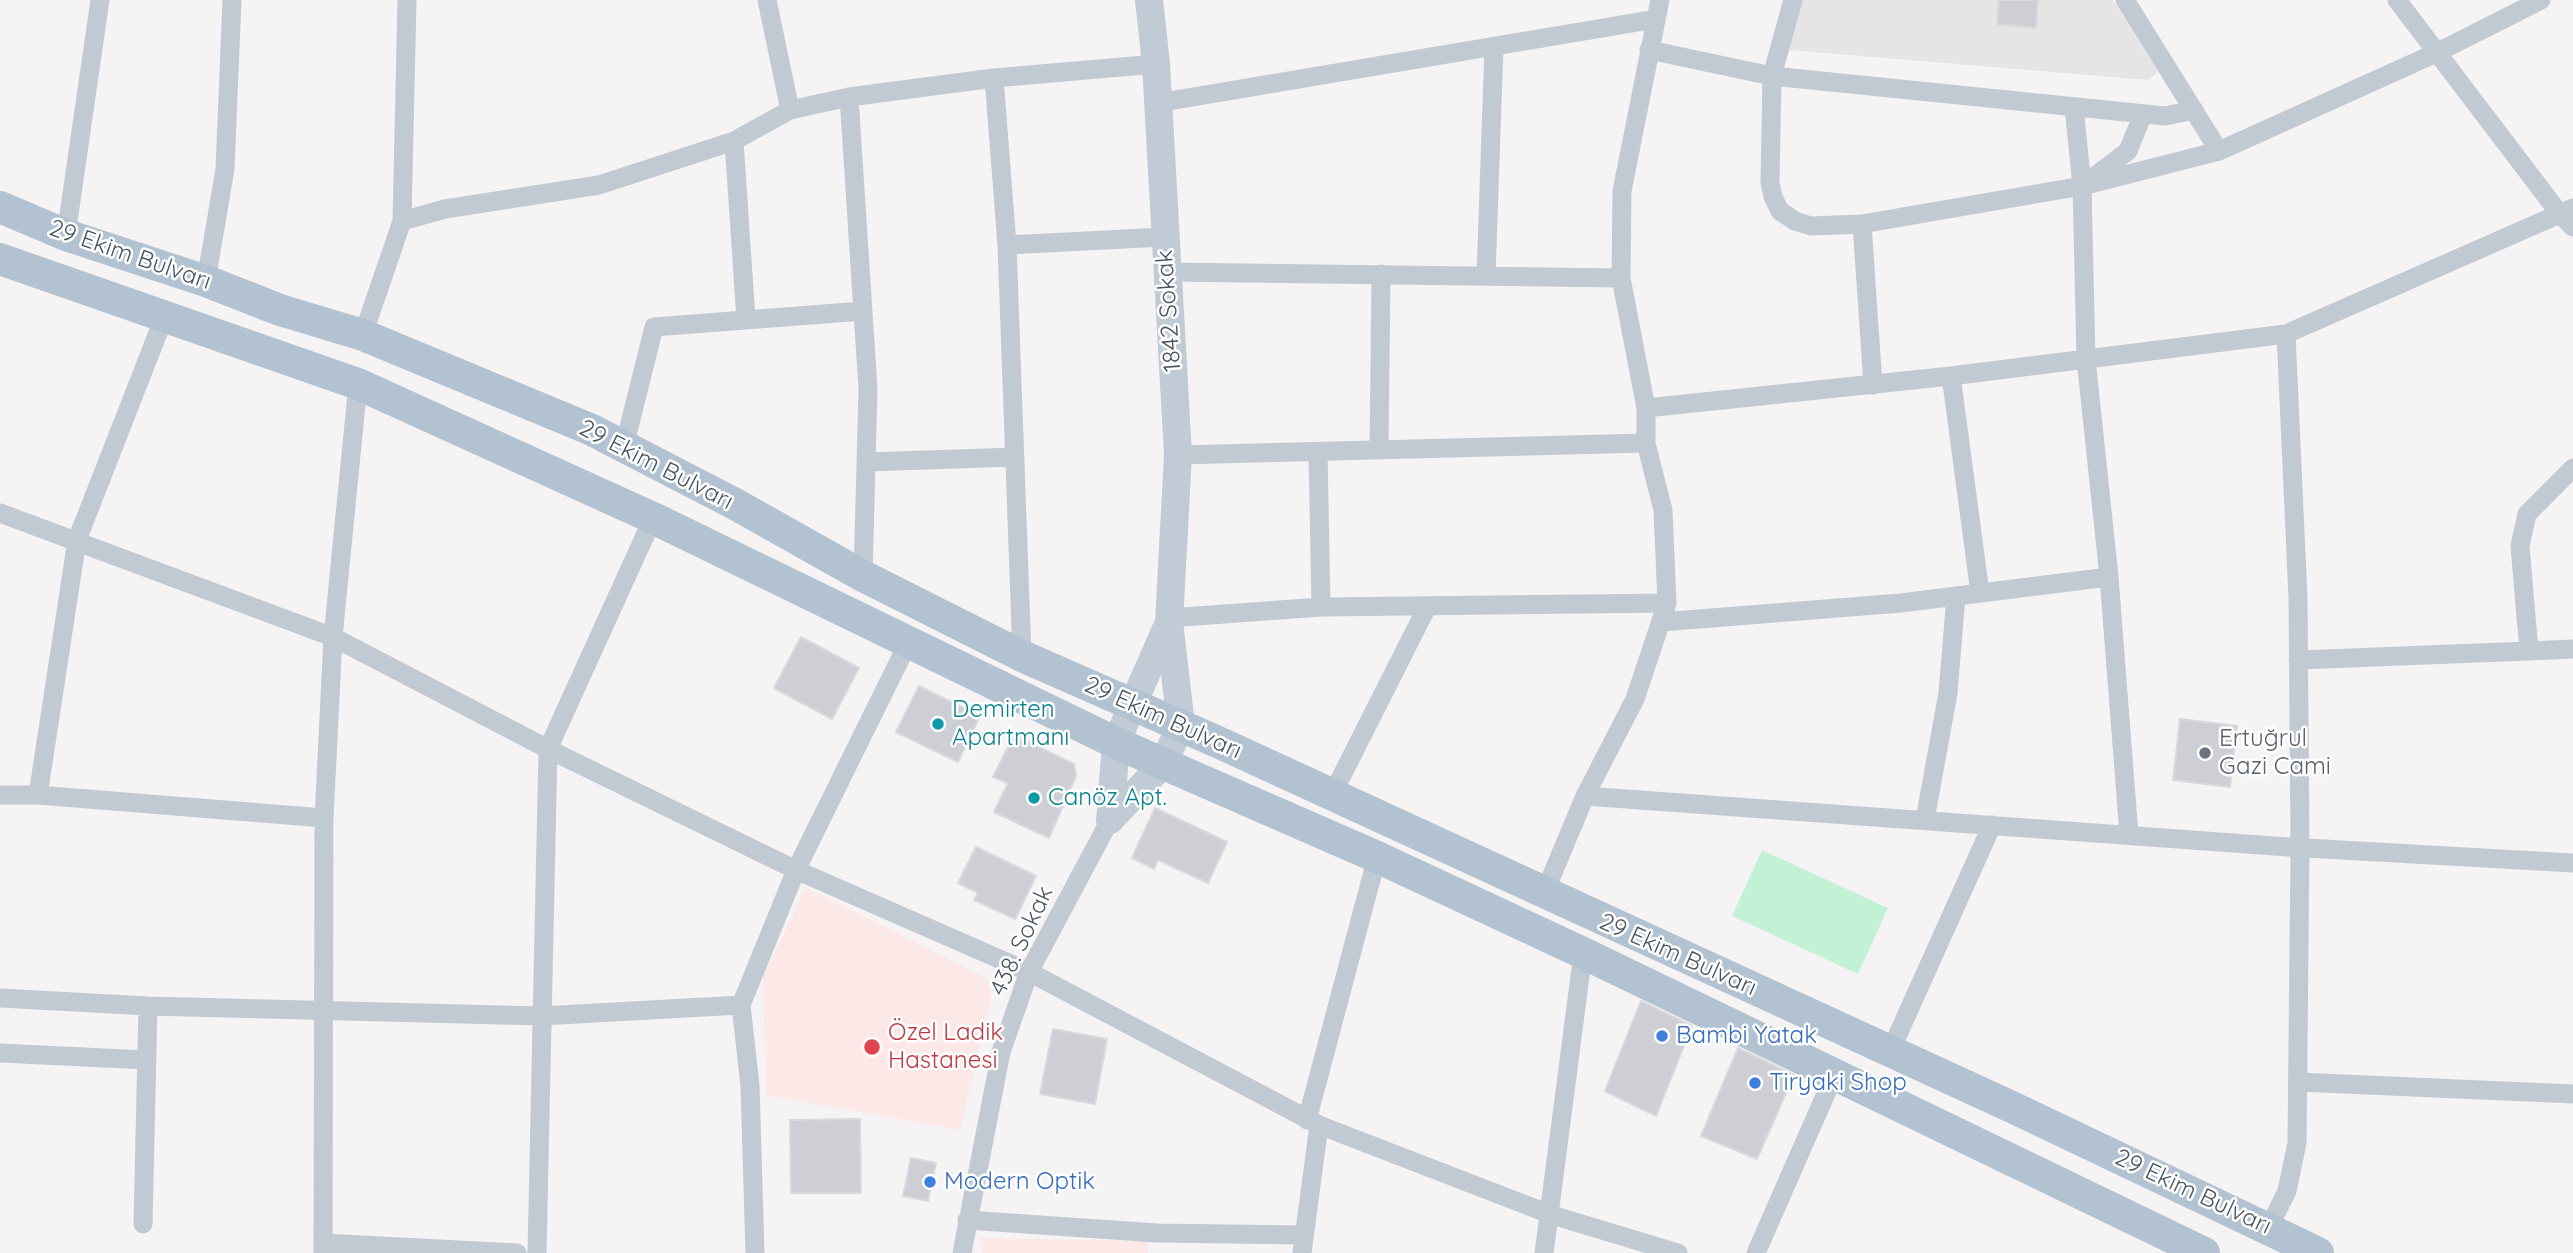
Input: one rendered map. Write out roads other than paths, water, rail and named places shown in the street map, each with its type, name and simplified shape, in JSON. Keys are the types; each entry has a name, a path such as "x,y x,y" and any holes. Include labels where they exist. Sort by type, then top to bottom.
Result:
{"main road":[{"name":"29 Ekim Bulvarı","path":"0,207 66,235 206,281 280,310 363,335 592,430 863,576 1022,656 1181,725 2269,1227 2318,1253"},
{"name":"29 Ekim Bulvarı","path":"0,259 358,384 653,517 1116,743 1377,857 1583,953 2204,1253"}],"street":[{"path":"66,235 100,0"},
{"path":"206,281 225,169 232,0"},
{"path":"363,335 402,220 407,0"},
{"path":"767,0 790,110"},
{"name":"1842 Sokak","path":"1149,0 1156,64 1178,456 1169,620"},
{"path":"1793,0 1772,76 1770,182 1780,211 1795,221 1811,226 1863,224 2082,186 2219,151 2436,53 2541,0"},
{"path":"2125,0 2219,151"},
{"path":"1646,408 1951,376 2286,334 2568,216 2436,53 2397,0"},
{"path":"1157,103 1494,46 1658,10 1622,191 1622,278 1646,408 1646,443 1663,510 1667,603 1635,699 1585,796 1544,894"},
{"path":"1486,276 1494,46"},
{"path":"1649,50 1772,76 2165,116 2194,110"},
{"path":"402,220 445,208 599,185 734,141 790,110 849,97 994,78 1156,64"},
{"path":"994,78 1007,245 1022,656"},
{"path":"849,97 869,389 863,576"},
{"path":"2074,107 2082,186 2086,359 2109,577 2129,835"},
{"path":"2082,186 2128,151 2143,114"},
{"path":"734,141 746,320"},
{"path":"1863,224 1872,385"},
{"path":"1007,245 1164,237"},
{"path":"1168,272 1622,278"},
{"path":"1379,450 1381,275"},
{"path":"624,447 654,327 863,312"},
{"path":"38,795 77,540 165,315"},
{"path":"2269,1227 2287,1191 2297,1143 2300,847 2298,660 2286,334"},
{"path":"1951,376 1980,593"},
{"path":"358,384 334,637 324,818 323,1248 517,1253"},
{"path":"1178,456 1646,443"},
{"path":"1318,452 1321,607"},
{"path":"866,462 1015,457"},
{"path":"2529,650 2519,546 2527,514 2573,468"},
{"path":"0,513 334,637 548,749 796,870 1029,972 1313,1123 1552,1214 1678,1253"},
{"path":"537,1253 548,749 653,517"},
{"path":"1661,622 1956,596 2109,577"},
{"path":"1925,820 1948,693 1956,596"},
{"path":"1169,620 1321,607 1667,603"},
{"path":"1332,795 1427,607"},
{"path":"1110,820 1116,743 1169,620"},
{"path":"1110,820 1163,764 1181,725 1169,620"},
{"path":"755,1253 750,1086 741,1005 796,870 909,642"},
{"path":"2298,660 2573,649"},
{"path":"0,795 38,795 324,818"},
{"path":"1585,796 2300,847 2573,863"},
{"name":"438. Sokak","path":"962,1253 1001,1052 1029,972 1110,820"},
{"path":"1890,1052 1992,825"},
{"path":"967,1220 1302,1244 1314,1179 1313,1123 1377,857"},
{"path":"1544,1253 1552,1214 1583,953"},
{"path":"0,998 148,1006 541,1016 741,1005"},
{"path":"143,1224 148,1006"},
{"path":"0,1053 147,1060"},
{"path":"1756,1253 1835,1073"},
{"path":"2298,1082 2573,1094"},
{"path":"1157,1233 1158,1253"}],"place":[{"name":"Demirten Apartmanı","path":"938,724"},
{"name":"Ertuğrul Gazi Cami","path":"2205,753"},
{"name":"Canöz Apt.","path":"1034,798"},
{"name":"Bambi Yatak","path":"1662,1036"},
{"name":"Özel Ladik Hastanesi","path":"872,1047"},
{"name":"Tiryaki Shop","path":"1755,1083"},
{"name":"Modern Optik","path":"930,1182"}]}
